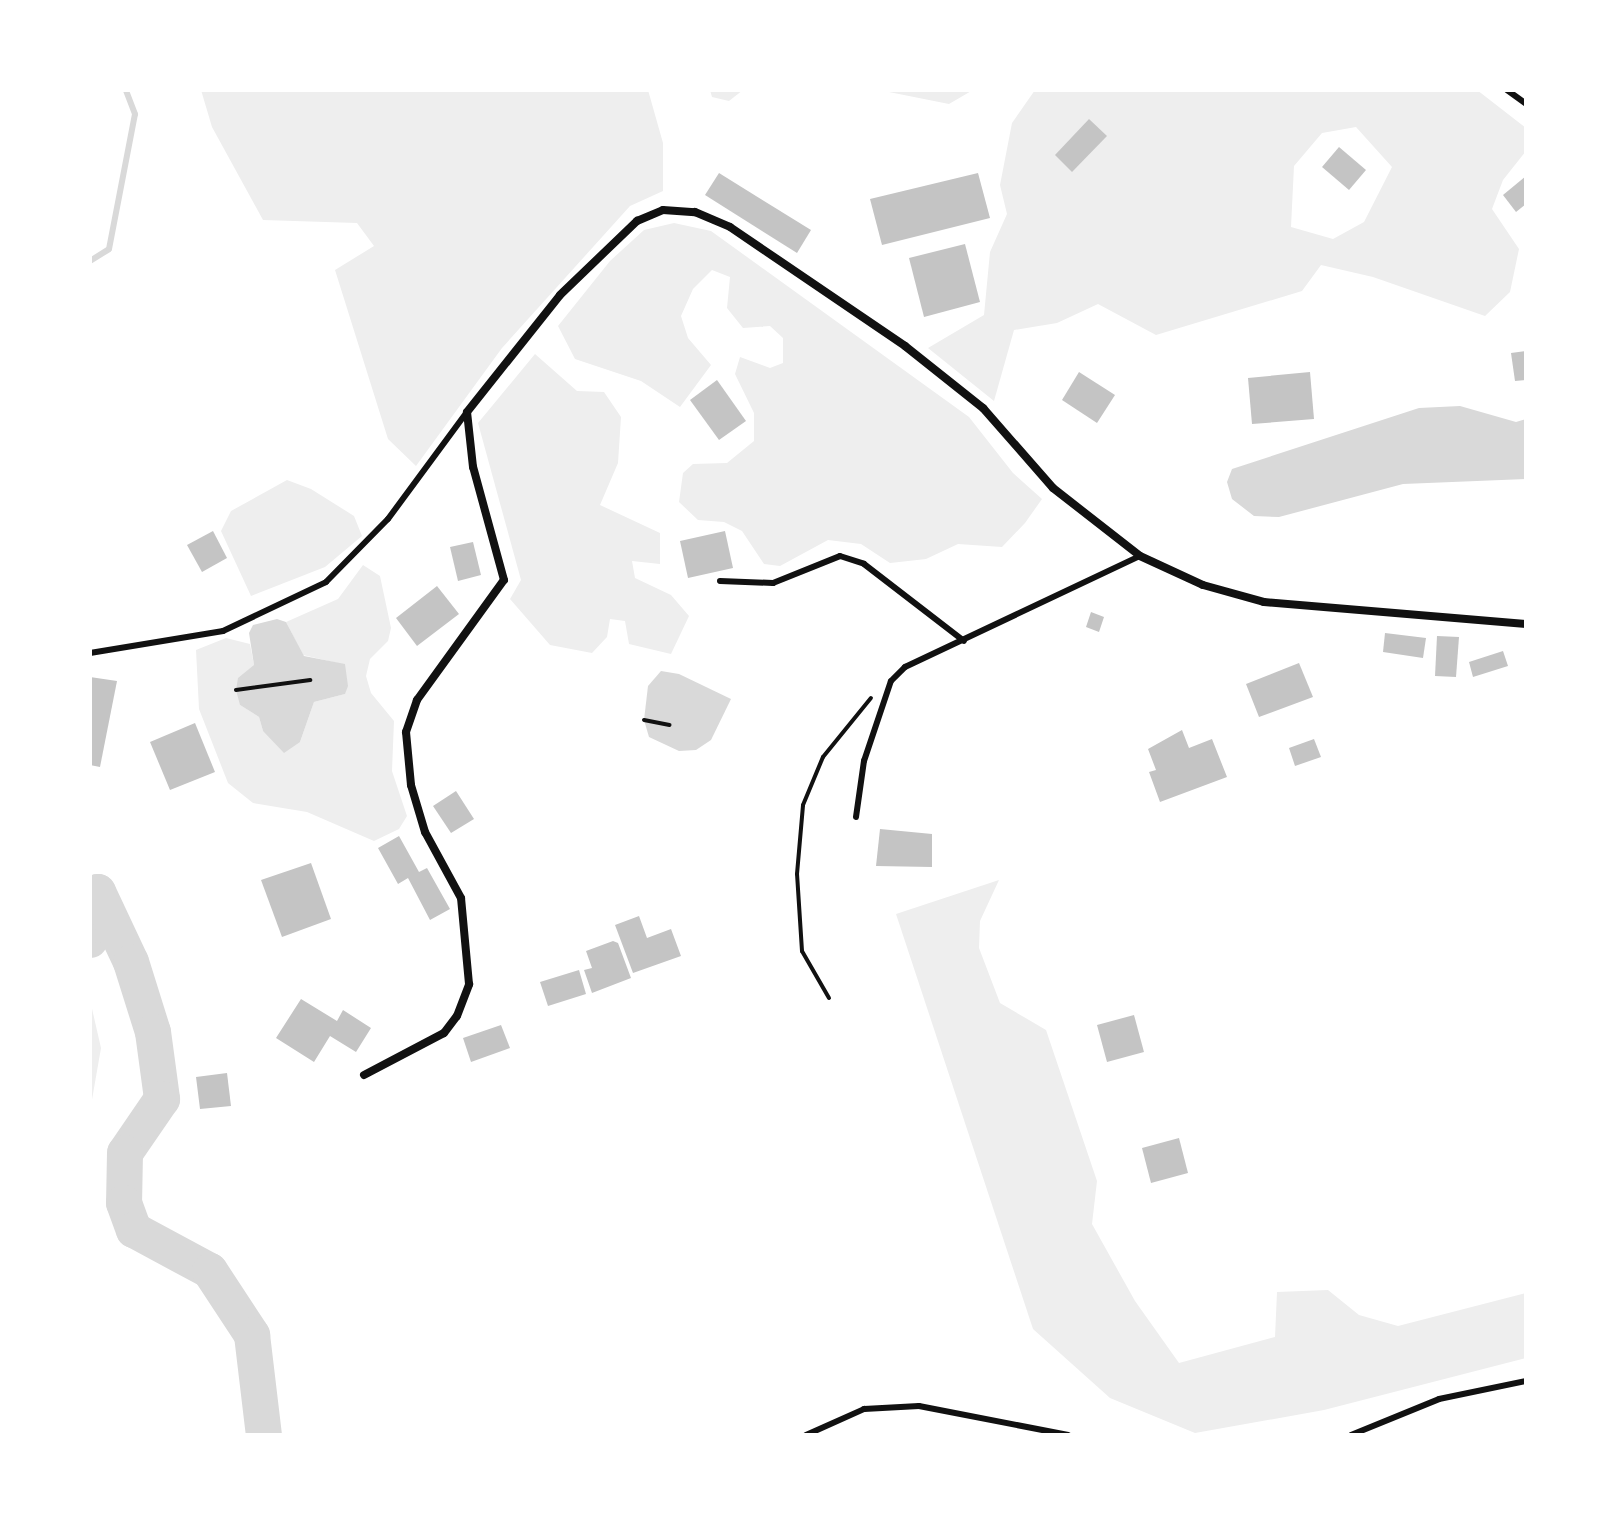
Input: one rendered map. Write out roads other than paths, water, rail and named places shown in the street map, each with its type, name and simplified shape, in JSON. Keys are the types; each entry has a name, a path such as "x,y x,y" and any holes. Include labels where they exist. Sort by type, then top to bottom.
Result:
{"street":[{"path":"364,1075 444,1033 457,1016 469,984 461,898 425,832 411,785 406,732 417,700 504,580 473,467 467,412 502,363 611,243 637,221 663,210 695,212 730,227 905,346 983,408 1053,488 1140,556 1203,585 1264,602 1526,624"}],"lane":[{"path":"1507,90 1526,104"},
{"path":"90,653 223,631 326,582 388,519 467,412"},
{"path":"720,581 773,583 840,556 850,559 964,641"},
{"path":"856,817 864,761 891,681 905,667 1140,556"},
{"path":"1351,1435 1439,1399 1526,1381"},
{"path":"806,1435 864,1409 919,1406 1068,1435"}],"waterway":[{"path":"90,261 109,249 135,114 126,90"},
{"path":"90,940 98,925 98,892 131,962 153,1032 162,1099 125,1153 124,1203 134,1230 210,1271 252,1335 264,1435"}]}
